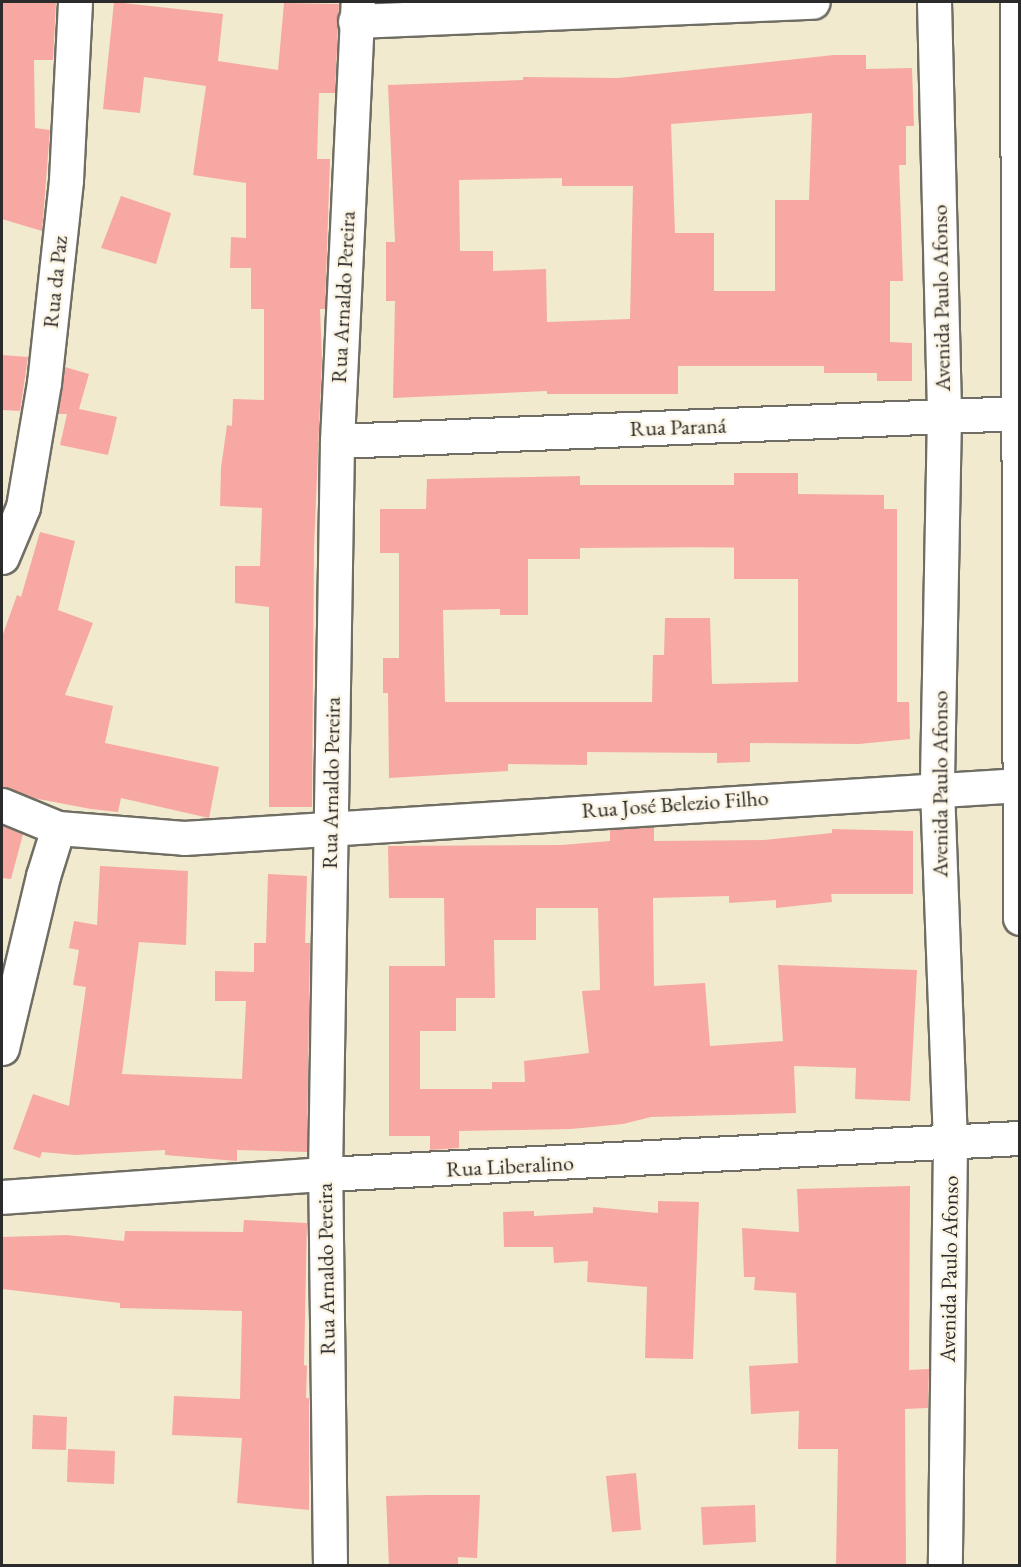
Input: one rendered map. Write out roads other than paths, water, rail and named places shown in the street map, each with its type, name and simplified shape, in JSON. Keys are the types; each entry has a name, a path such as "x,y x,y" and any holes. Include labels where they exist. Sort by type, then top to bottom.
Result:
{"street":[{"name":"Rua da Paz","path":"2,557 23,507 44,383 66,180 75,2"},
{"path":"357,11 813,2"},
{"name":"Avenida Paulo Afonso","path":"934,2 944,415 937,788 950,1142 945,1566"},
{"path":"1017,2 1020,918"},
{"name":"Rua Arnaldo Pereira","path":"330,1566 325,1174 330,826 337,441 357,11"},
{"name":"Rua Paraná","path":"337,441 1018,413"},
{"name":"Rua José Belezio Filho","path":"58,828 184,837 937,788 1019,785"},
{"path":"2,806 58,828 43,876 2,1048"},
{"name":"Rua Liberalino","path":"2,1197 325,1174 1020,1138"}]}
